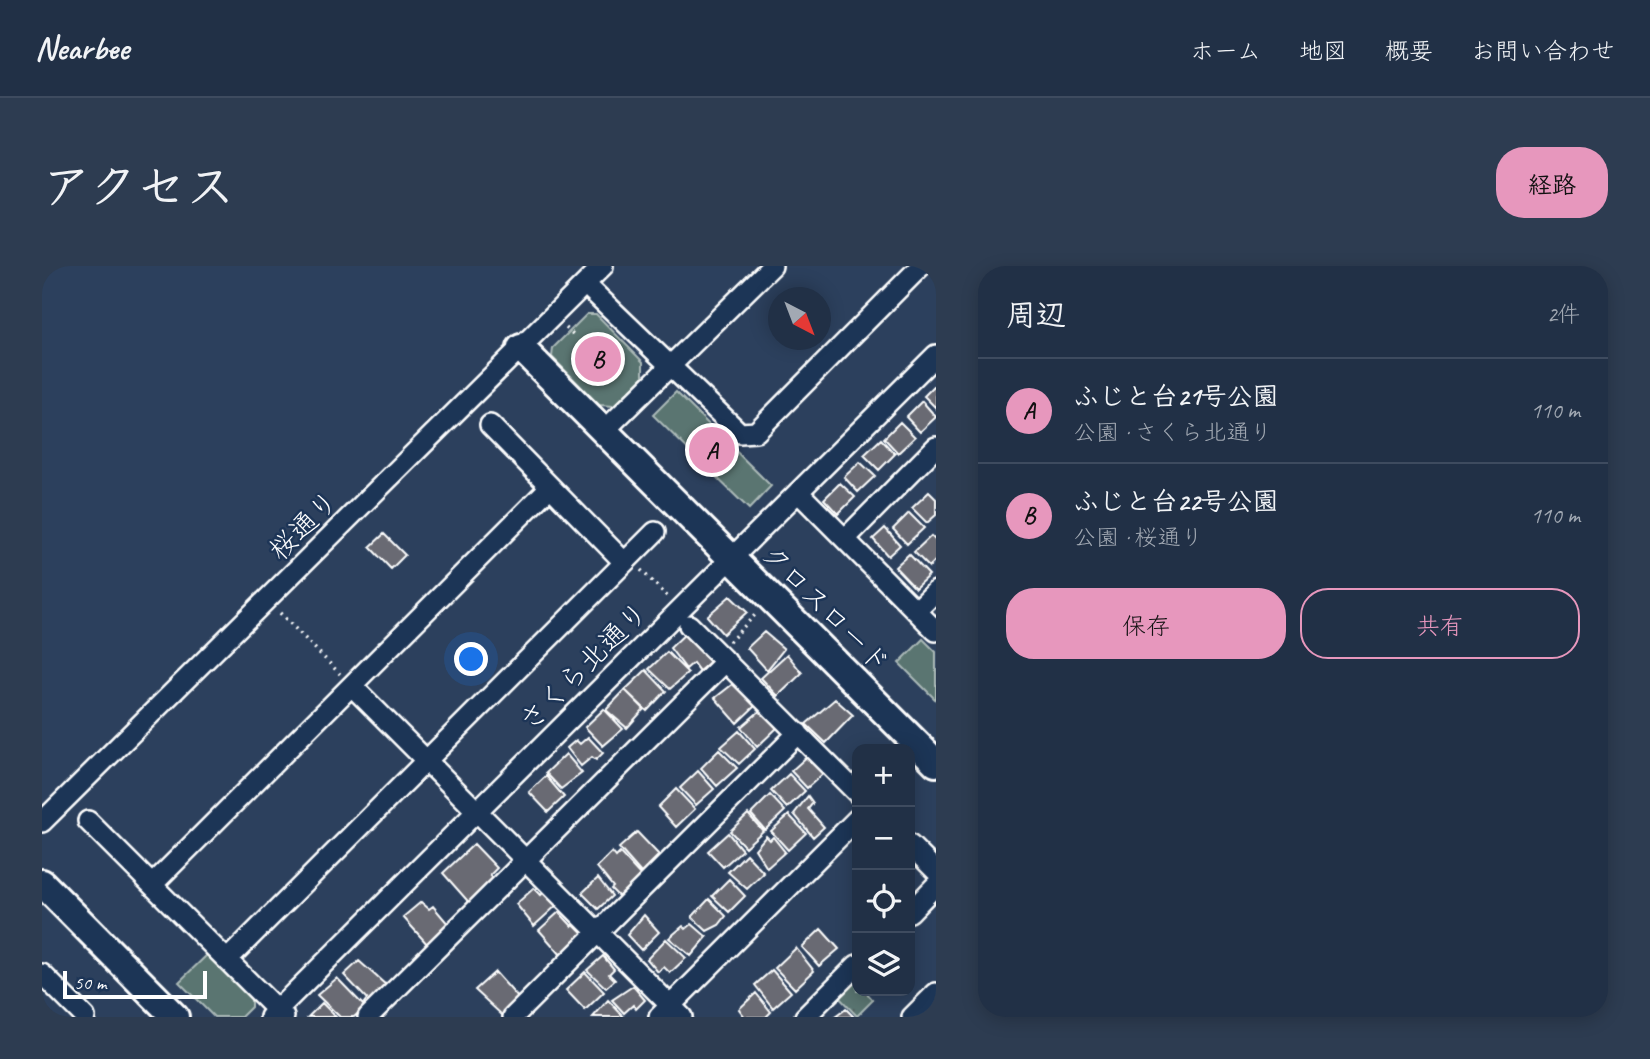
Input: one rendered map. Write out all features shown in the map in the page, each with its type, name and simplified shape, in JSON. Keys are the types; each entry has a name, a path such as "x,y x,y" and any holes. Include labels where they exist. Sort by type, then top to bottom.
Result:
{"street":[{"name":"桜通り","path":"42,822 603,266"},
{"path":"604,431 772,266"},
{"path":"585,284 740,433 756,432 922,266 936,279"},
{"name":"クロスロード","path":"521,348 731,558 932,752"},
{"name":"さくら北通り","path":"277,1015 476,811 936,355"},
{"path":"490,425 627,560"},
{"path":"845,539 936,447"},
{"path":"152,885 550,487"},
{"path":"797,492 936,631"},
{"path":"227,960 654,532"},
{"path":"916,611 936,591"},
{"path":"689,625 852,788"},
{"path":"369,1017 525,861 722,657"},
{"path":"352,686 597,933 670,1013 852,824"},
{"path":"513,1017 798,733"},
{"path":"88,821 227,960 277,1015"},
{"path":"915,850 936,871"},
{"path":"42,883 175,1017"},
{"path":"915,907 936,886"},
{"path":"805,1017 852,970"},
{"path":"42,974 85,1017"},
{"path":"912,1017 936,993"}],"path":[{"path":"566,328 574,335"},
{"path":"627,560 669,598"},
{"path":"280,613 326,661"},
{"path":"722,657 756,615"}],"green space":[{"path":"587,314 596,314 643,362 643,377 614,406 599,405 552,357 553,348"},
{"path":"676,392 771,486 749,509 653,415"},
{"path":"923,639 936,652 936,700 899,663"},
{"path":"208,954 251,997 251,1007 241,1017 214,1017 179,982"},
{"path":"852,977 852,996 869,996 873,1000 857,1016 835,993"}],"building":[{"path":"936,384 936,408 924,396"},
{"path":"922,401 936,417 920,432 906,417"},
{"path":"900,422 915,437 898,453 884,438"},
{"path":"881,439 895,454 879,470 864,455"},
{"path":"860,462 875,476 858,492 844,477"},
{"path":"840,483 855,497 838,514 824,499"},
{"path":"929,492 936,499 936,515 927,523 912,508"},
{"path":"909,513 924,528 907,544 893,529"},
{"path":"885,528 900,545 888,556 873,539"},
{"path":"384,534 405,555 391,569 370,547"},
{"path":"931,536 936,541 936,560 929,567 914,552"},
{"path":"909,554 929,575 915,588 895,567"},
{"path":"730,596 747,612 723,634 707,616"},
{"path":"688,631 706,650 703,655 710,662 699,671 693,663 686,669 670,648"},
{"path":"764,632 784,649 767,670 747,648"},
{"path":"667,652 688,673 670,689 649,669"},
{"path":"787,654 802,673 778,696 761,678"},
{"path":"646,670 666,691 647,711 625,690"},
{"path":"734,683 755,706 737,723 715,698"},
{"path":"625,690 644,709 627,728 606,710"},
{"path":"835,699 853,715 826,743 806,724"},
{"path":"604,709 623,729 603,746 585,727"},
{"path":"761,710 777,728 757,747 741,727"},
{"path":"739,731 755,749 739,764 721,747"},
{"path":"588,737 603,753 596,760 592,757 581,766 567,748 576,740 580,744"},
{"path":"719,750 737,768 717,786 701,768"},
{"path":"566,754 582,773 561,789 546,773"},
{"path":"810,754 826,771 807,788 791,771"},
{"path":"698,771 714,789 696,805 680,788"},
{"path":"789,774 805,791 787,808 771,791"},
{"path":"546,776 564,797 548,812 529,792"},
{"path":"676,789 695,809 676,827 658,807"},
{"path":"770,795 785,811 765,830 751,814"},
{"path":"808,796 813,803 808,809 824,827 813,837 794,814"},
{"path":"748,814 763,831 745,847 730,831"},
{"path":"789,815 806,833 788,850 771,831"},
{"path":"637,832 659,855 641,873 619,848"},
{"path":"728,833 742,850 723,867 708,851"},
{"path":"766,836 770,840 773,837 785,852 767,868 755,849"},
{"path":"474,844 497,868 490,875 496,882 473,907 443,873"},
{"path":"612,852 616,857 620,853 641,876 625,892 624,897 619,897 611,889 613,887 597,867"},
{"path":"746,854 764,873 747,889 728,872"},
{"path":"598,878 612,896 598,909 582,893"},
{"path":"729,879 745,896 729,912 712,896"},
{"path":"534,888 541,895 545,891 557,905 534,926 516,904"},
{"path":"709,899 726,916 719,925 707,931 692,917"},
{"path":"421,902 429,909 433,906 449,925 428,945 403,917"},
{"path":"559,912 572,926 576,922 586,933 561,955 539,930"},
{"path":"644,915 659,932 641,950 627,935"},
{"path":"692,924 707,937 691,956 669,938 683,926 686,929"},
{"path":"821,929 839,949 819,966 802,947"},
{"path":"666,939 686,958 670,973 664,967 658,972 647,959"},
{"path":"796,948 814,971 795,989 775,968"},
{"path":"603,956 614,969 609,974 615,980 606,988 587,970"},
{"path":"359,961 387,986 372,1011 364,1003 367,999 344,975"},
{"path":"772,970 791,992 773,1008 755,985"},
{"path":"495,972 520,1000 503,1016 475,990"},
{"path":"585,972 604,992 585,1010 566,990"},
{"path":"337,978 365,1007 354,1017 340,1017 317,995"},
{"path":"633,986 645,1000 636,1009 633,1005 624,1013 612,1000"},
{"path":"756,993 771,1012 766,1017 745,1017 739,1009"},
{"path":"608,1000 624,1017 593,1017"},
{"path":"322,1003 336,1017 308,1017"},
{"path":"846,1009 854,1017 835,1017"}],"place":[{"name":"ふじと台22号公園","path":"598,359"},
{"name":"ふじと台21号公園","path":"712,450"}]}
